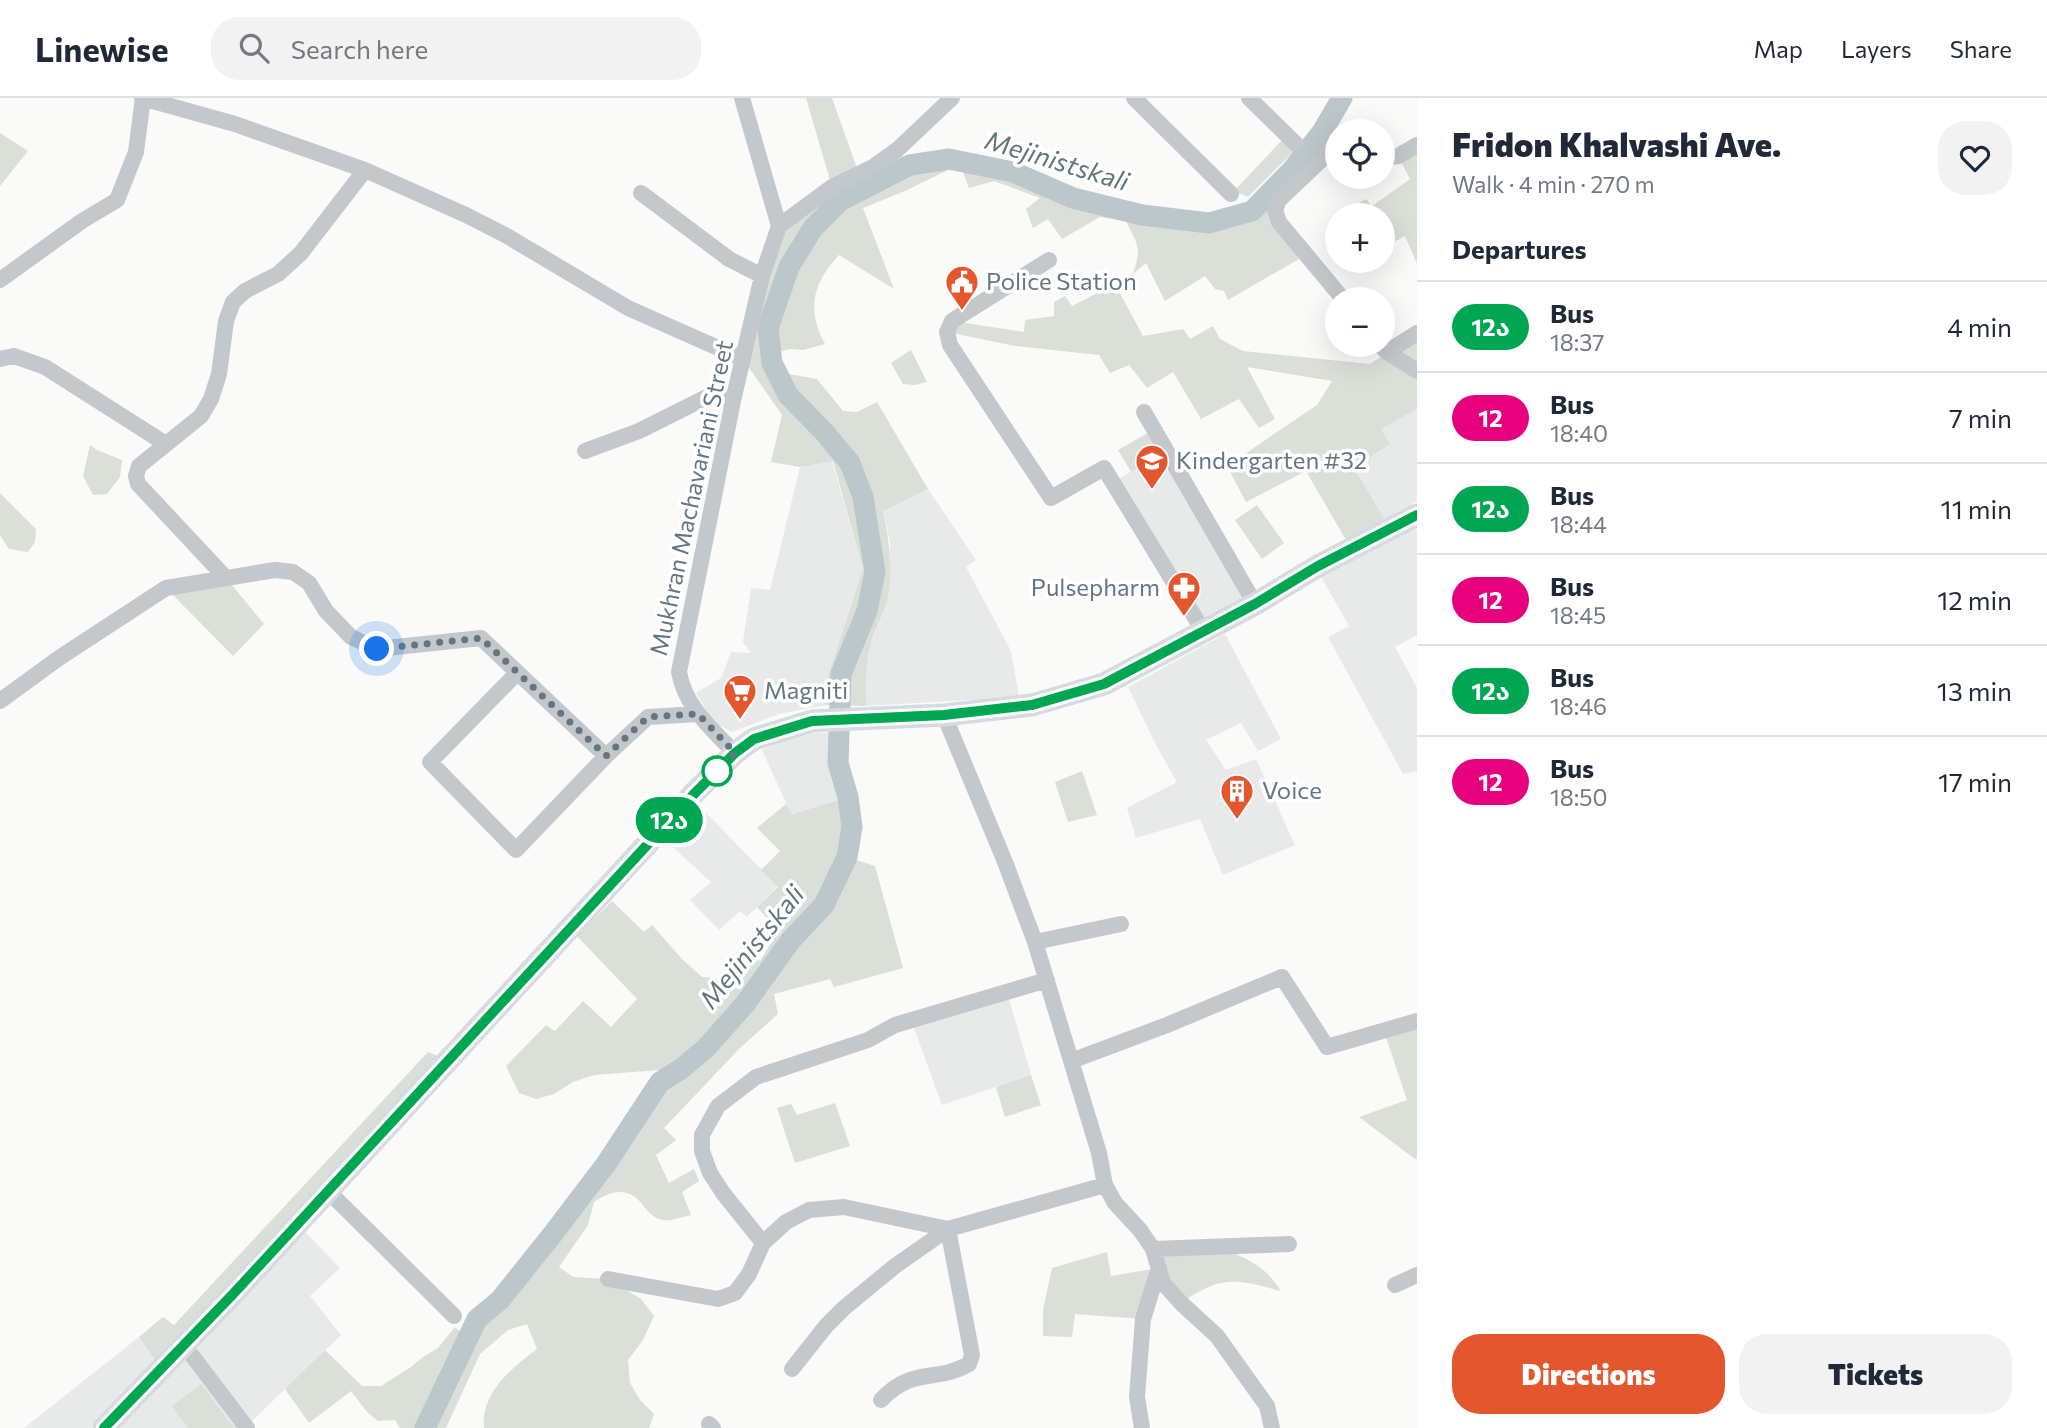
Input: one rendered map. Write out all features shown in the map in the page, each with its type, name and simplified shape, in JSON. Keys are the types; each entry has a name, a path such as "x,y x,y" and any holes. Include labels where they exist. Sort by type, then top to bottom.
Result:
{"highway":[{"path":"104,1428 328,1191 690,797 735,753 754,739 812,721 944,715 1032,705 1104,684 1255,604 1318,566 1416,518"}],"street":[{"path":"0,280 82,221 117,200 136,152 143,98 235,124 365,170 497,231 628,308 743,359"},
{"path":"742,98 779,226 832,187 873,167 898,149 952,98"},
{"path":"1134,98 1231,194"},
{"path":"1249,98 1296,144"},
{"path":"1395,156 1417,145"},
{"path":"1325,159 1315,164 1279,200 1275,210 1279,222 1333,287"},
{"path":"226,578 138,484 136,476 139,466 201,416 211,399 219,374 226,321 233,302 245,291 278,274 301,253 365,170"},
{"path":"641,193 729,259 762,276"},
{"name":"Mukhran Machavariani Street","path":"735,753 698,714 682,687 679,672 733,401 762,276 779,226"},
{"path":"1049,260 949,321 947,332 950,345 1051,498 1104,468 1204,632"},
{"path":"1395,344 1417,333"},
{"path":"0,359 14,356 45,367 166,443"},
{"path":"1395,357 1417,372"},
{"path":"585,451 639,431 711,395 733,401"},
{"path":"1144,412 1255,604"},
{"path":"0,701 59,658 166,588 275,570 293,572 309,583 326,611 351,637 377,649 481,638 606,756"},
{"path":"517,673 430,762 516,850 606,756 648,717 698,714"},
{"path":"944,715 1035,942 1099,1153 1105,1185 1115,1203 1153,1249 1163,1283 1217,1336 1267,1406 1272,1428"},
{"path":"1035,942 1122,924"},
{"path":"1071,1061 1282,978 1327,1047 1417,1021"},
{"path":"763,1243 723,1193 710,1173 702,1151 702,1135 718,1106 755,1077 868,1040 895,1025 1047,980"},
{"path":"792,1369 844,1308 895,1266 948,1229 1105,1185"},
{"path":"328,1191 454,1316"},
{"path":"608,1279 718,1299 736,1293 750,1275 763,1243 786,1222 809,1210 844,1207 948,1229"},
{"path":"881,1400 892,1388 911,1378 958,1370 969,1364 972,1355 948,1229"},
{"path":"1153,1249 1289,1244"},
{"path":"1142,1428 1137,1397 1143,1319 1159,1268"},
{"path":"1395,1285 1417,1275"},
{"path":"184,1346 247,1428"}],"shaded area":[{"path":"806,98 832,98 859,174 898,149 910,165 949,159 1013,172 1073,198 1142,215 1209,223 1252,211 1267,196 1306,255 1228,300 1224,291 1215,289 1205,276 1165,301 1146,263 1133,274 1137,247 1126,221 1100,217 1062,239 1048,219 1033,228 1026,209 1040,198 994,181 969,188 963,172 950,169 863,208 894,289 839,255 823,276 815,297 816,319 825,344 803,350 778,352 789,374 817,379 843,411 857,412 877,402 928,489 883,511 889,544 890,578 887,601 868,654 866,706 826,705 827,679 863,569 833,461 800,467 771,462 782,415 743,359 779,226 832,187"},
{"path":"0,133 28,151 0,186"},
{"path":"1283,139 1294,151 1248,197 1234,191"},
{"path":"1417,145 1417,264 1405,236 1395,241 1395,203 1376,203 1410,179 1398,156"},
{"path":"1115,284 1143,336 1183,329 1190,339 1213,326 1220,339 1243,351 1370,364 1381,357 1395,357 1395,348 1417,333 1417,409 1381,429 1390,444 1354,467 1385,520 1346,540 1306,471 1246,502 1227,466 1317,405 1332,381 1247,367 1275,419 1259,428 1239,399 1201,419 1173,372 1147,388 1129,365 1110,373 1099,355 1015,346 947,332 952,321 1024,332 1025,320 1054,316 1054,302 1065,296 1072,306"},
{"path":"911,350 927,382 903,384 891,363"},
{"path":"1417,409 1417,501 1385,520 1354,466 1390,444 1380,429"},
{"path":"1153,430 1166,452 1131,472 1118,450"},
{"path":"90,445 122,460 120,477 107,494 93,495 83,476"},
{"path":"1161,455 1249,599 1201,621 1116,480"},
{"path":"832,461 863,569 827,679 826,705 779,714 732,732 713,722 696,693 721,678 731,652 751,653 743,642 751,588 770,590 800,467"},
{"path":"928,489 976,560 966,567 1011,651 1019,697 866,706 866,666 870,646 887,600 890,573 890,542 883,510"},
{"path":"0,493 36,529 35,542 28,552 9,549 0,535"},
{"path":"1257,505 1284,543 1262,559 1235,520"},
{"path":"1413,525 1417,531 1417,635 1395,647 1417,688 1417,771 1403,774 1328,637 1349,626 1320,575"},
{"path":"226,578 264,624 233,656 166,588"},
{"path":"1225,634 1281,739 1258,751 1241,723 1206,740 1226,770 1256,759 1295,845 1223,875 1200,819 1136,838 1127,808 1177,782 1128,687"},
{"path":"839,732 838,763 848,797 791,814 762,750 799,734"},
{"path":"1082,771 1097,815 1068,822 1055,782"},
{"path":"848,797 852,827 847,857 875,866 903,968 834,987 830,979 774,994 778,1014 739,1049 664,1128 676,1140 656,1155 669,1183 694,1169 699,1181 682,1192 691,1215 663,1220 652,1215 630,1194 609,1194 594,1202 588,1225 559,1267 573,1277 608,1279 641,1299 654,1316 643,1340 628,1360 630,1383 640,1400 654,1414 649,1428 484,1428 484,1413 493,1392 513,1369 537,1349 527,1324 508,1330 480,1354 446,1428 400,1428 395,1420 378,1421 367,1412 351,1391 309,1423 285,1389 325,1350 362,1386 381,1386 438,1348 455,1327 468,1339 477,1319 500,1300 606,1164 660,1082 659,1070 594,1075 573,1082 554,1094 536,1099 519,1093 506,1066 546,1025 555,1031 583,1001 611,1027 637,999 577,936 612,901 644,932 652,925 702,977 715,978 729,987 736,986 743,970 739,957 754,955 760,961 778,931 757,907 778,887 761,870 780,851 757,828 786,804 792,814"},
{"path":"697,804 778,886 747,917 740,911 719,930 690,900 711,882 665,840"},
{"path":"1007,992 1031,1075 942,1105 911,1020"},
{"path":"1417,1023 1415,1159 1359,1117 1407,1100 1384,1031"},
{"path":"428,1052 438,1056 156,1361 139,1337 163,1317 174,1325"},
{"path":"1031,1075 1041,1105 1005,1117 996,1087"},
{"path":"835,1103 850,1146 795,1163 777,1108 791,1104 797,1115"},
{"path":"304,1231 340,1268 310,1296 341,1335 246,1427 197,1348"},
{"path":"1218,1247 1261,1268 1281,1291 1229,1282 1207,1288 1181,1303 1163,1283 1143,1319 1075,1314 1072,1337 1043,1336 1043,1310 1052,1268 1107,1252 1111,1276 1158,1268 1153,1249"},
{"path":"139,1337 156,1361 90,1428 24,1428"},
{"path":"182,1356 237,1428 119,1428"},
{"path":"201,1384 234,1428 188,1428 172,1406"}],"waterway":[{"name":"Mejinistskali","path":"425,1428 477,1319 500,1300 552,1235 606,1164 660,1082 706,1048 745,1004 791,940 824,905 847,857 852,827 848,797 838,763 841,674 867,611 875,572 863,497 850,463 788,395 772,363 768,328 789,267 813,228 840,201 910,165 949,159 1013,172 1073,198 1142,215 1209,223 1252,211 1292,170 1322,132 1342,98"}],"bus line":[{"name":"12ა","path":"104,1428 234,1293 695,793 735,753 754,739 812,721 944,715 1032,705 1104,684 1255,604 1318,566 1417,515"}],"place":[{"name":"Police Station","path":"962,312"},
{"name":"Kindergarten #32","path":"1152,491"},
{"name":"Pulsepharm","path":"1184,618"},
{"name":"Magniti","path":"740,721"},
{"name":"Voice","path":"1237,821"}],"route":[{"path":"377,649 481,638 606,756 648,717 698,714 735,753 717,771"}]}
